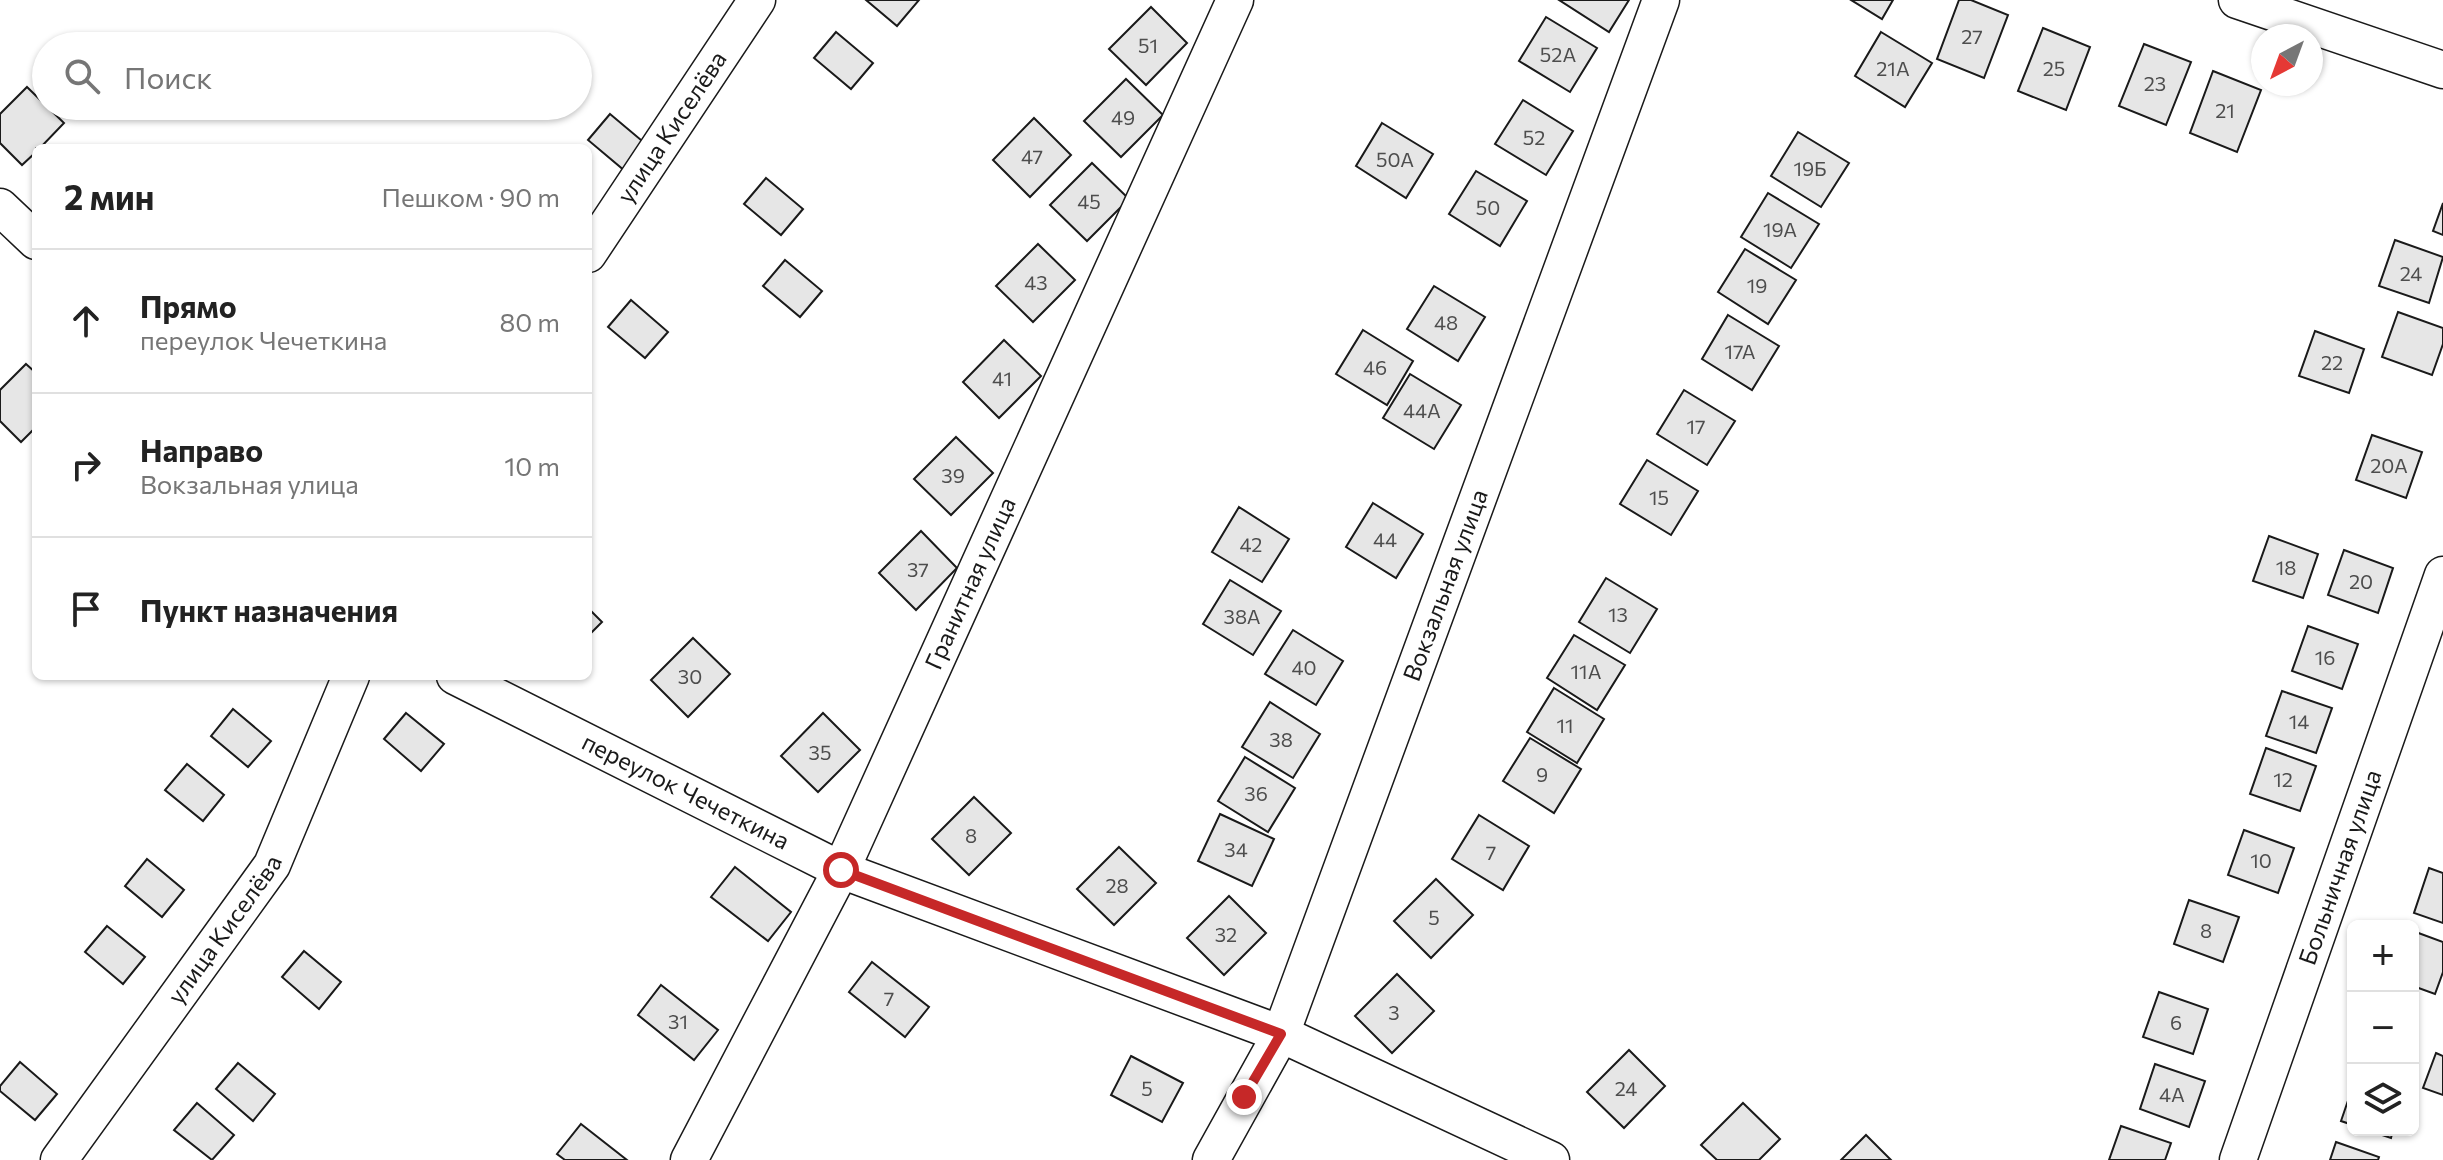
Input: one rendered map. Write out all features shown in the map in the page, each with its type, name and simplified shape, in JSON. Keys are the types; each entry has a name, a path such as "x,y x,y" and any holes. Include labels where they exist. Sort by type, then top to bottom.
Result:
{"street":[{"name":"улица Киселёва","path":"592,248 757,0"},
{"name":"Гранитная улица","path":"689,1160 841,870 1235,0"},
{"name":"Вокзальная улица","path":"1211,1160 1281,1034 1661,0"},
{"path":"2237,0 2443,70"},
{"path":"0,207 32,237"},
{"name":"Больничная улица","path":"2238,1160 2443,575"},
{"name":"улица Киселёва","path":"59,1160 272,865 349,680"},
{"name":"переулок Чечеткина","path":"463,680 841,870 1281,1034 1551,1160"}],"building":[{"path":"866,0 919,0 897,26"},
{"path":"1559,0 1629,0 1609,32"},
{"path":"1851,0 1893,0 1882,19"},
{"path":"1959,0 1971,0 2008,15 1984,78 1937,59"},
{"path":"1151,7 1187,43 1146,85 1109,49"},
{"path":"1546,17 1597,48 1570,92 1519,61"},
{"path":"2043,28 2090,47 2066,110 2018,91"},
{"path":"836,32 873,63 851,89 814,58"},
{"path":"1881,32 1932,63 1905,107 1855,76"},
{"path":"2144,44 2191,62 2166,125 2119,106"},
{"path":"2213,71 2251,86 2251,96 2259,96 2237,152 2190,133"},
{"path":"1126,79 1163,115 1121,157 1084,121"},
{"path":"27,87 32,92 32,120 61,120 64,123 44,144 32,144 32,156 22,165 0,143 0,114"},
{"path":"1523,100 1573,131 1546,175 1495,144"},
{"path":"610,114 647,145 625,171 588,140"},
{"path":"1034,118 1071,155 1030,197 993,160"},
{"path":"1382,123 1433,154 1406,198 1356,166"},
{"path":"1798,132 1849,163 1821,207 1771,176"},
{"path":"1092,163 1129,199 1087,241 1050,205"},
{"path":"1476,171 1527,201 1500,246 1449,214"},
{"path":"766,178 803,209 781,235 744,204"},
{"path":"1768,193 1819,224 1791,268 1741,237"},
{"path":"2443,203 2443,235 2433,231"},
{"path":"2395,240 2443,257 2429,303 2379,286"},
{"path":"1038,244 1075,280 1033,322 996,286"},
{"path":"1745,249 1796,280 1768,324 1718,292"},
{"path":"785,260 822,291 800,317 763,286"},
{"path":"1434,286 1485,317 1458,361 1407,329"},
{"path":"631,300 668,332 645,358 608,327"},
{"path":"2398,312 2443,328 2443,344 2432,375 2382,357"},
{"path":"1728,315 1779,346 1752,390 1702,359"},
{"path":"1363,330 1413,361 1387,405 1336,374"},
{"path":"2315,331 2364,349 2349,393 2299,376"},
{"path":"1004,340 1041,376 999,418 963,382"},
{"path":"26,364 32,369 32,431 21,442 0,421 0,390"},
{"path":"1410,374 1461,405 1434,449 1383,418"},
{"path":"1684,390 1735,421 1707,465 1657,434"},
{"path":"2372,435 2422,452 2406,498 2356,480"},
{"path":"956,437 993,473 951,515 914,479"},
{"path":"1647,460 1698,491 1671,535 1620,504"},
{"path":"1373,503 1423,534 1396,578 1346,547"},
{"path":"1239,507 1289,539 1262,582 1212,552"},
{"path":"921,531 957,568 916,610 879,573"},
{"path":"2269,536 2318,554 2303,598 2253,581"},
{"path":"2344,550 2393,568 2378,613 2328,595"},
{"path":"1606,578 1657,609 1630,653 1579,622"},
{"path":"1230,580 1281,611 1253,655 1203,624"},
{"path":"592,612 602,622 592,632"},
{"path":"2308,626 2358,644 2342,689 2292,671"},
{"path":"1293,630 1343,661 1316,705 1265,674"},
{"path":"1574,635 1625,665 1597,710 1547,678"},
{"path":"693,638 730,674 688,717 651,680"},
{"path":"1554,688 1604,719 1577,763 1527,732"},
{"path":"2282,691 2332,708 2316,753 2266,736"},
{"path":"1270,702 1320,734 1293,778 1242,747"},
{"path":"233,709 271,741 248,767 211,736"},
{"path":"406,713 444,744 421,771 384,739"},
{"path":"823,713 860,750 818,792 781,756"},
{"path":"1530,738 1581,769 1554,813 1503,781"},
{"path":"2266,748 2316,766 2300,811 2250,794"},
{"path":"1245,757 1295,788 1268,832 1218,801"},
{"path":"187,764 224,795 203,821 165,790"},
{"path":"974,797 1011,833 969,875 932,839"},
{"path":"1220,814 1274,839 1252,886 1198,861"},
{"path":"1479,815 1529,846 1503,890 1452,859"},
{"path":"2244,830 2294,848 2278,893 2228,875"},
{"path":"1119,847 1156,883 1114,925 1077,889"},
{"path":"147,859 184,890 162,917 125,886"},
{"path":"735,867 791,912 768,941 711,897"},
{"path":"2429,868 2443,873 2443,923 2414,913"},
{"path":"1436,879 1473,915 1431,958 1394,921"},
{"path":"1229,896 1266,933 1224,975 1187,938"},
{"path":"2189,900 2239,917 2223,962 2174,944"},
{"path":"107,926 145,957 123,984 85,952"},
{"path":"2419,933 2443,942 2443,972 2435,994 2419,988"},
{"path":"304,951 341,982 319,1009 282,977"},
{"path":"872,962 929,1007 905,1037 849,992"},
{"path":"1397,974 1434,1011 1392,1053 1355,1016"},
{"path":"661,985 718,1030 694,1060 638,1015"},
{"path":"2159,992 2208,1009 2193,1054 2143,1037"},
{"path":"1629,1050 1665,1086 1624,1128 1587,1092"},
{"path":"2436,1053 2443,1056 2443,1095 2423,1088"},
{"path":"1131,1056 1183,1083 1162,1122 1111,1095"},
{"path":"20,1062 57,1094 35,1120 0,1091 0,1086"},
{"path":"238,1063 275,1094 253,1121 216,1089"},
{"path":"2155,1064 2205,1081 2189,1127 2140,1109"},
{"path":"197,1103 234,1135 212,1160 174,1130"},
{"path":"1743,1103 1780,1139 1759,1160 1717,1160 1701,1145"},
{"path":"2347,1104 2347,1123 2341,1121"},
{"path":"581,1124 627,1160 565,1160 557,1154"},
{"path":"2121,1126 2171,1143 2165,1160 2109,1160"},
{"path":"1866,1135 1891,1160 1841,1160"},
{"path":"2336,1142 2379,1157 2378,1160 2330,1160"}],"route":[{"path":"841,870 1281,1034 1244,1097"}]}
